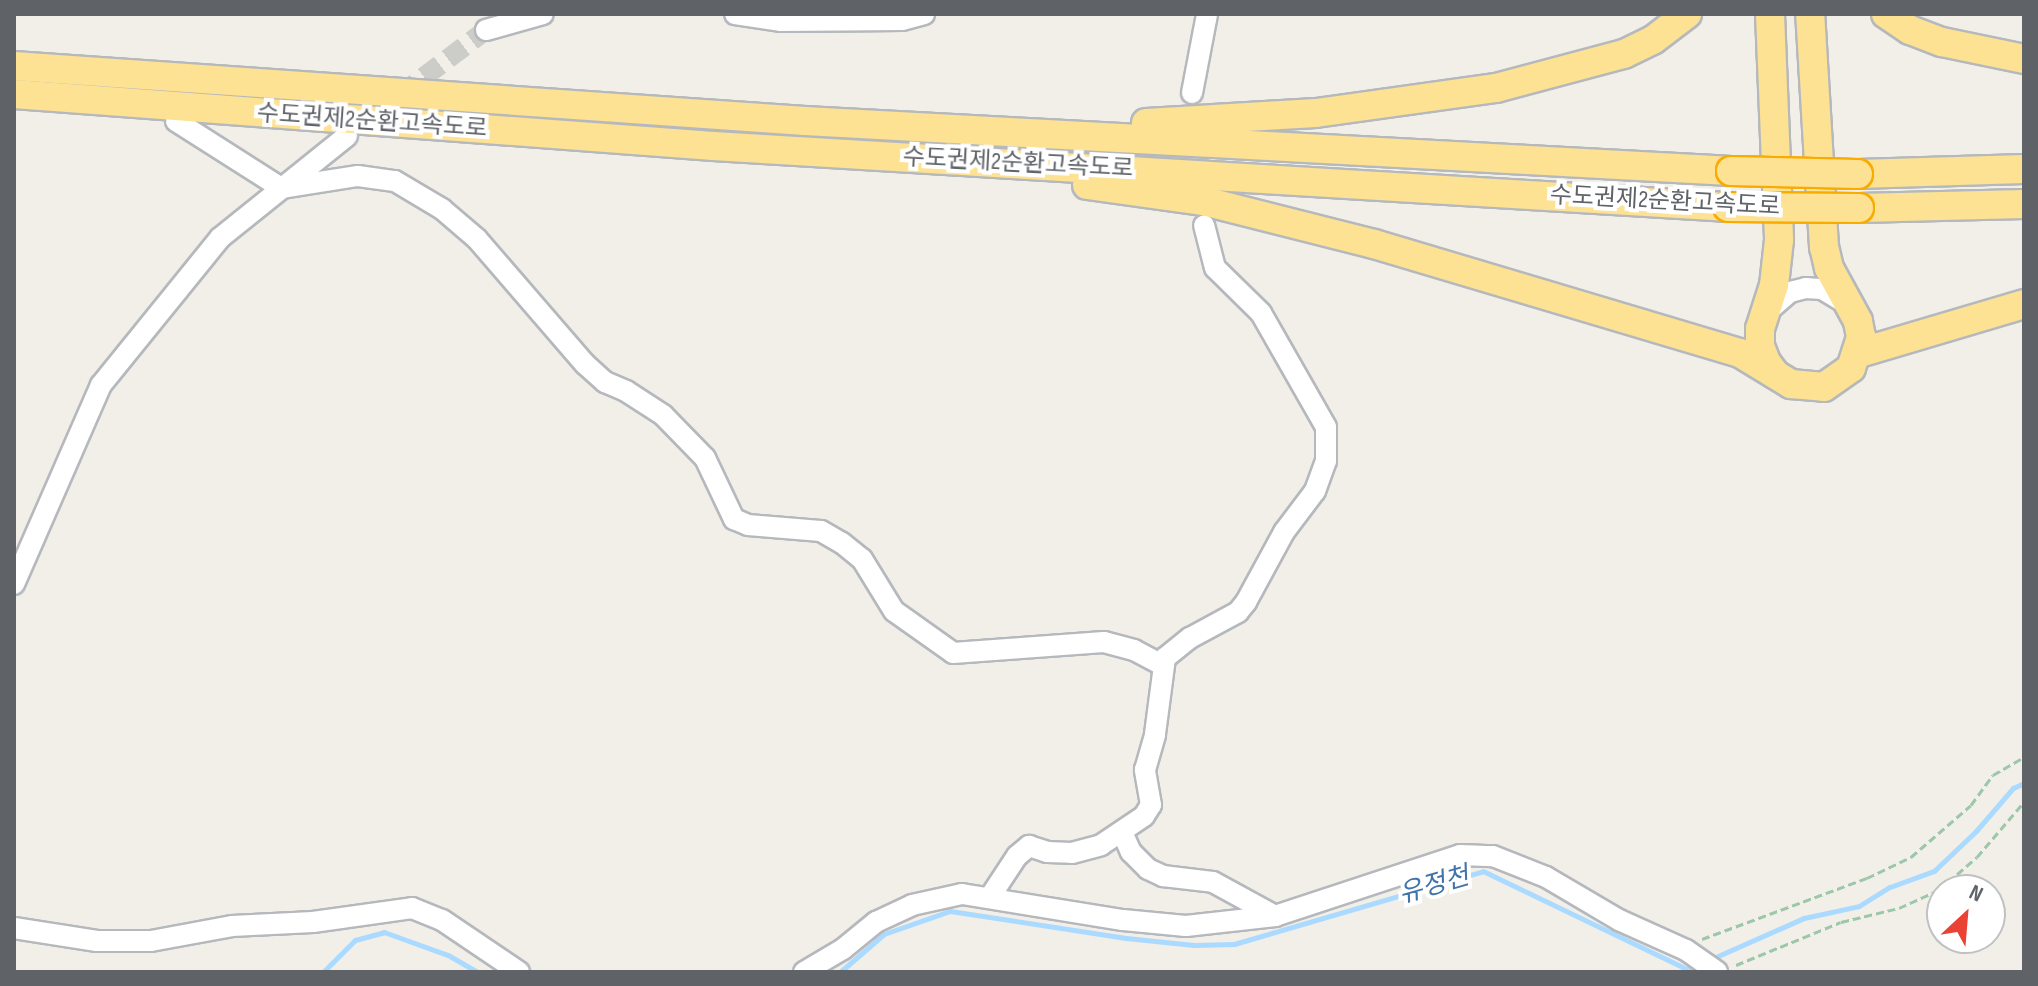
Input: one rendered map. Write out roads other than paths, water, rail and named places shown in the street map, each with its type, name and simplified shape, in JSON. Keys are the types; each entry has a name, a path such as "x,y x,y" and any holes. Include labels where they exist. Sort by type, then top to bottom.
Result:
{"highway":[{"path":"805,121 1158,123 1389,104 1496,88 1573,70 1624,54 1653,40 1687,14"},
{"path":"1770,14 1779,240 1778,266 1760,329 1760,346 1766,362 1776,375"},
{"path":"816,151 1161,195 1269,215 1740,353 1776,375 1807,388 1824,387 1851,368 1859,353 1861,337 1850,306 1829,268 1824,247 1810,14"},
{"path":"1886,14 1910,30 1942,42 2024,59"},
{"name":"수도권제2순환고속도로","path":"14,66 805,121 1731,171 1858,174 2024,169"},
{"name":"수도권제2순환고속도로","path":"14,94 816,151 1728,207 2024,204"},
{"path":"1859,353 2024,304"}],"street":[{"path":"486,30 543,14"},
{"path":"735,14 797,21 902,20 924,14"},
{"path":"1192,93 1207,14"},
{"path":"176,121 281,188 358,176 395,181 442,209 477,239 585,364 605,382 626,391 663,415 705,458 734,519 748,525 821,531 842,543 862,559 894,611 953,653 1104,642 1134,650 1162,665"},
{"path":"14,584 101,385 220,238 281,188 321,161 347,136"},
{"path":"990,897 1017,856 1029,846 1047,852 1072,853 1101,845 1122,832 1151,805 1145,770 1155,734 1162,665 1190,638 1238,612 1284,532 1315,491 1326,461 1326,427 1261,313 1215,268 1204,225"},
{"path":"1766,314 1776,300 1806,288 1838,295 1850,306"},
{"path":"1122,832 1131,852 1148,869 1163,876 1213,882 1275,916"},
{"path":"804,972 843,949 876,922 912,905 962,894 1123,920 1186,926 1275,916 1460,855 1493,856 1546,877 1619,920 1719,969"},
{"path":"14,928 97,941 151,941 232,926 313,922 412,908 442,920 519,972"}],"waterway":[{"name":"유정천","path":"1709,960 1804,918 1859,906 1890,887 1934,871 1976,831 2013,788 2024,783"},
{"name":"유정천","path":"840,972 884,934 950,911 1126,938 1194,945 1234,944 1483,871 1687,969 1697,965"},
{"name":"유정천","path":"323,972 355,940 384,932 448,955 478,972"}],"tunnel":[{"path":"400,95 486,30"}]}
